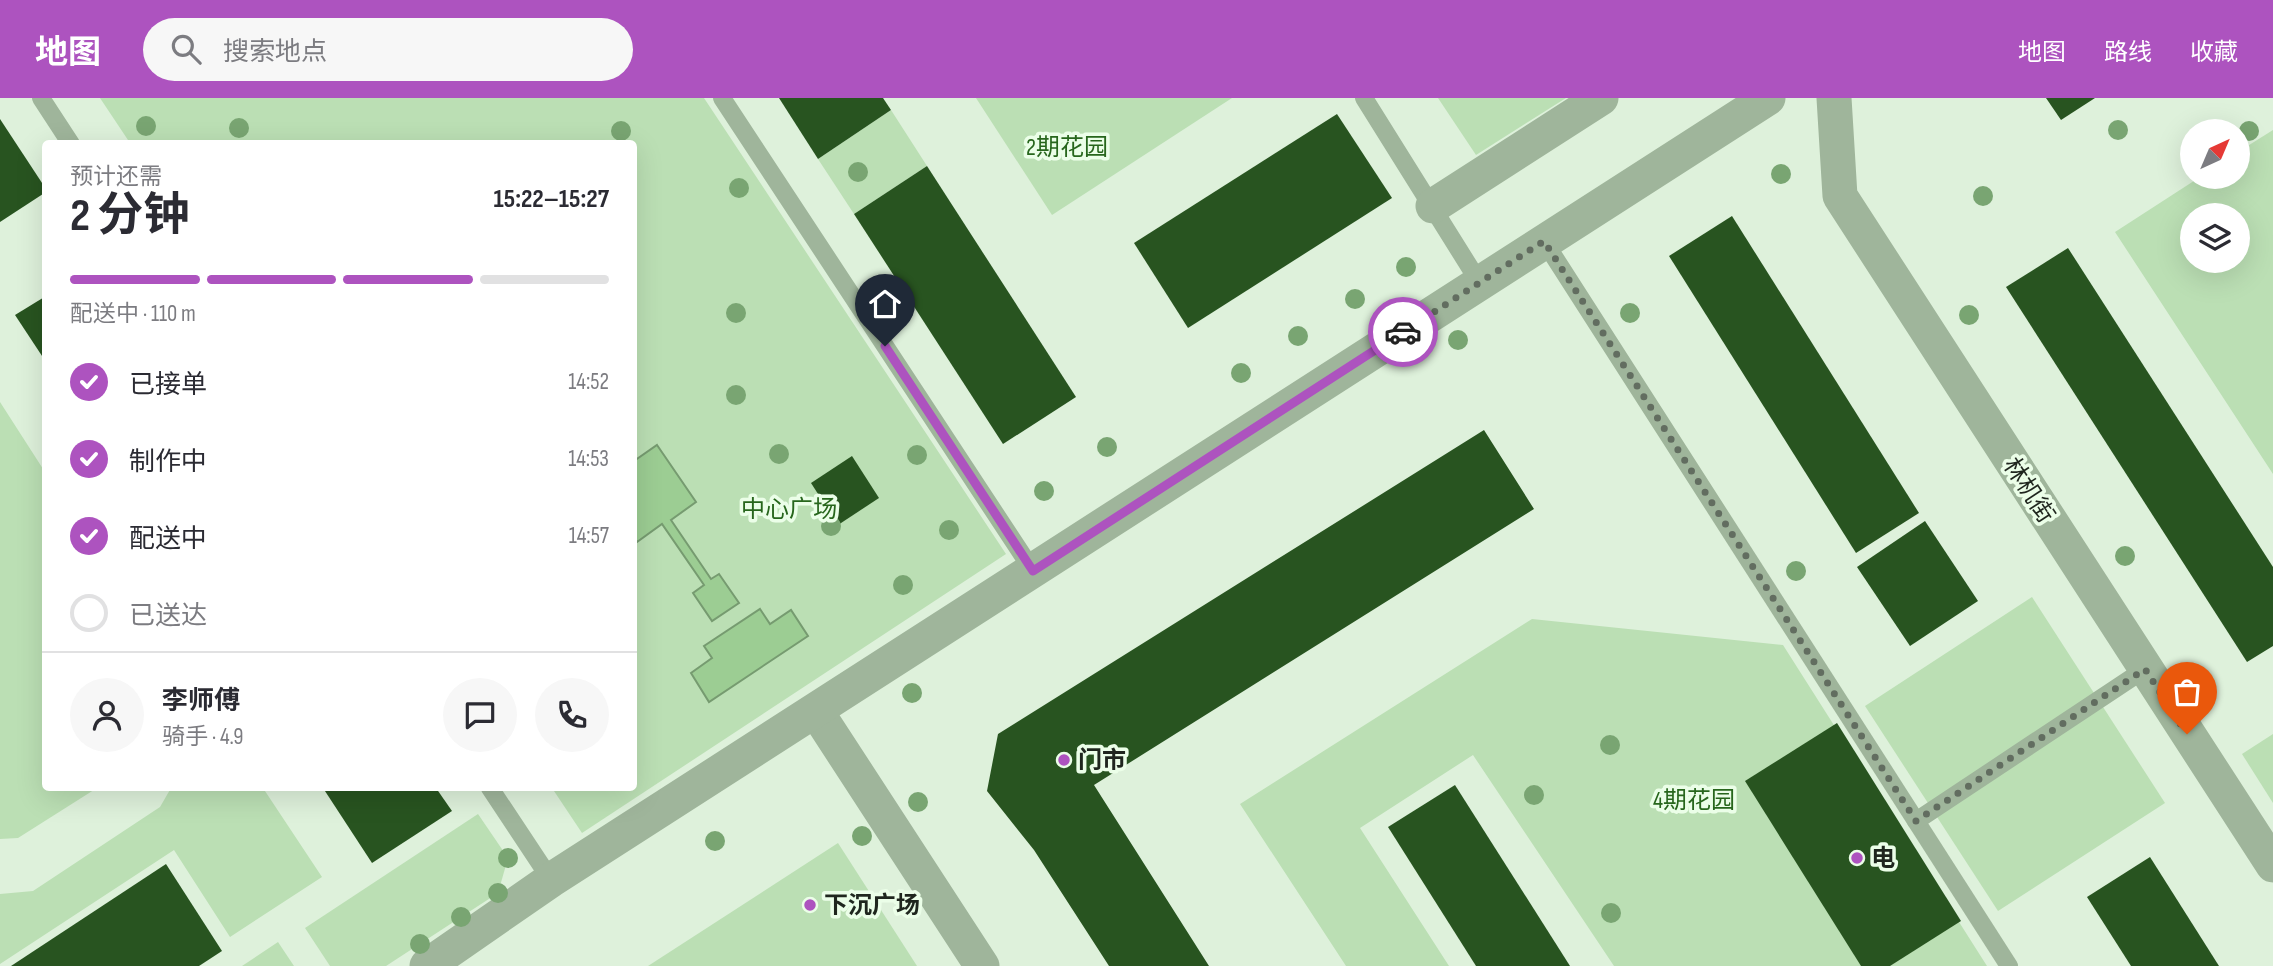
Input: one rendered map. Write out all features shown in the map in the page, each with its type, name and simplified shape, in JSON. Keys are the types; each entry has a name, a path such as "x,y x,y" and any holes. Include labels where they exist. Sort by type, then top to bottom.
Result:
{"street":[{"path":"1433,206 1601,98"},
{"path":"427,966 551,880 1768,98"},
{"name":"林机街","path":"1834,98 1840,196 2273,865"},
{"path":"816,711 982,966"}],"lane":[{"path":"41,98 68,140"},
{"path":"722,98 1033,571"},
{"path":"1364,98 1479,282"},
{"path":"1544,241 2009,966"},
{"path":"1916,821 2145,669"},
{"path":"492,791 551,880"}],"green space":[{"name":"中心广场","path":"100,98 704,98 1006,554 582,833 554,791 637,791 637,140 128,140"},
{"name":"2期花园","path":"976,98 1232,98 1052,215"},
{"path":"1438,98 1566,98 1476,155"},
{"path":"891,110 927,166 854,214 818,159"},
{"path":"2273,130 2273,474 2115,232 2181,189 2250,189 2250,144"},
{"path":"0,402 42,467 42,791 92,791 18,838 0,839"},
{"path":"2032,597 2165,803 1998,911 1865,706"},
{"name":"4期花园","path":"1532,619 1783,645 1987,966 1614,966 1473,755 1360,828 1449,966 1346,966 1240,804"},
{"path":"2273,734 2273,803 2242,754"},
{"path":"169,791 265,791 322,877 230,937 174,850 0,964 0,894 33,891 160,807"},
{"path":"478,814 508,858 498,893 386,966 330,966 305,928"},
{"name":"下沉广场","path":"838,843 917,966 648,966"},
{"path":"278,942 294,966 242,966"}],"shaded area":[{"path":"657,445 696,502 671,520 711,579 719,574 739,603 712,621 693,593 704,585 662,524 637,542 637,459"},
{"path":"760,609 770,624 791,610 808,636 709,702 691,673 712,658 704,646"}],"building":[{"path":"779,98 883,98 891,110 818,159"},
{"path":"2046,98 2095,98 2061,120"},
{"path":"1337,114 1392,198 1188,328 1134,243"},
{"path":"0,119 42,183 42,195 0,222"},
{"path":"927,166 1076,397 1003,444 854,214"},
{"path":"1732,216 1919,513 1856,553 1669,256"},
{"path":"2068,248 2273,567 2273,646 2247,662 2006,287"},
{"path":"42,298 42,356 15,315"},
{"path":"1484,430 1534,509 1094,785 1209,966 1109,966 1034,850 987,791 998,734"},
{"path":"852,456 879,498 838,525 811,483"},
{"path":"1925,521 1978,601 1910,646 1857,567"},
{"name":"电","path":"1837,723 1961,921 1890,966 1861,966 1745,781"},
{"path":"1455,785 1570,966 1476,966 1388,827"},
{"path":"325,791 438,791 452,811 372,863"},
{"path":"2150,857 2219,966 2131,966 2087,897"},
{"path":"166,864 222,951 199,966 11,966"}],"way so far":[{"path":"1403,332 1544,241 1916,821 2145,669 2187,734"}],"place":[{"name":"门市","path":"1064,760"},
{"name":"电","path":"1857,858"},
{"name":"下沉广场","path":"810,905"}],"route":[{"path":"885,346 1033,571 1403,332"}]}
